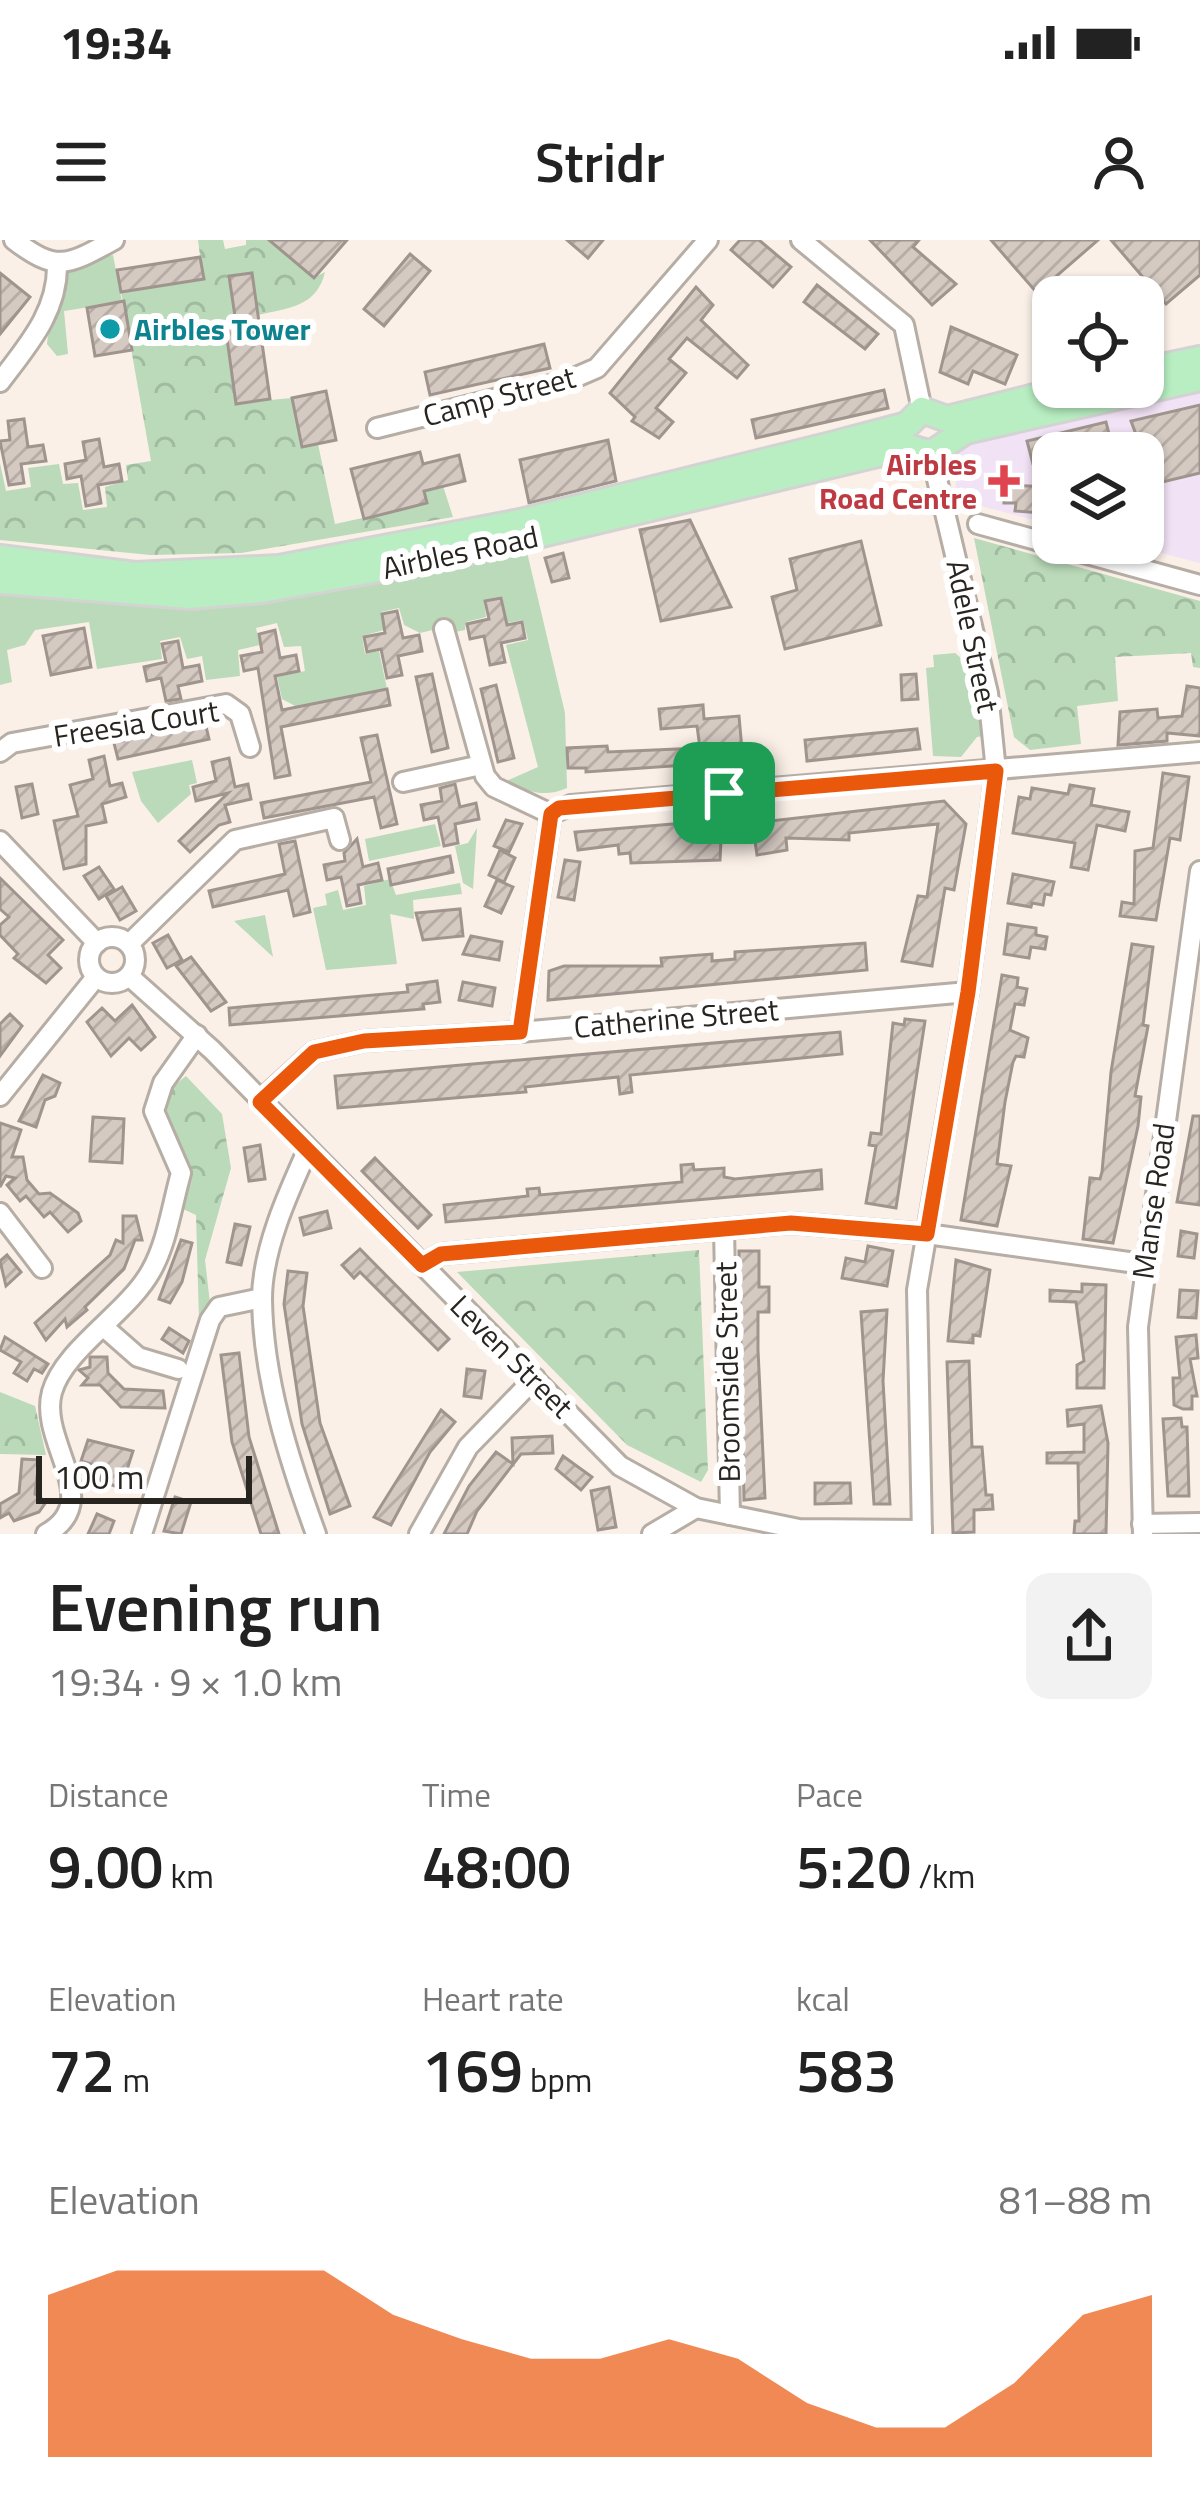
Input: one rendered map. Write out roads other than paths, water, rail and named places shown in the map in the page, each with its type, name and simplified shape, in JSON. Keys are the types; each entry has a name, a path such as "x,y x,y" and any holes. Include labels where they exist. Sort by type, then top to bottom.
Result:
{"main road":[{"path":"1164,366 1200,358"},
{"name":"Airbles Road","path":"0,558 135,575 279,568 520,522 1200,378"},
{"name":"Airbles Road","path":"0,581 170,596 262,590 445,557 928,432 1032,400"}],"street":[{"path":"14,240 43,262 57,265 114,240"},
{"name":"Camp Street","path":"377,428 567,381 597,368 708,240"},
{"name":"Adele Street","path":"801,240 904,325 988,693 996,771 968,992 917,1290 922,1532"},
{"path":"0,382 40,329 58,286 57,265"},
{"path":"978,524 1200,585"},
{"path":"444,629 481,765 494,787 551,814 571,805 1200,752"},
{"name":"Freesia Court","path":"0,752 12,743 226,704 239,714 250,747"},
{"path":"403,782 481,765"},
{"path":"520,1032 551,814"},
{"path":"128,944 235,840 334,818 340,840"},
{"path":"0,841 97,943"},
{"name":"Manse Road","path":"1143,1529 1138,1327 1143,1264 1200,871"},
{"path":"112,937 128,944 135,960 129,976 113,983 96,977 89,960 97,943 112,937"},
{"name":"Leven Street","path":"129,976 197,1035 620,1466 696,1508 799,1528 922,1532"},
{"path":"0,1096 96,977"},
{"name":"Catherine Street","path":"260,1102 314,1052 364,1041 520,1032 968,992"},
{"path":"46,1534 64,1522 73,1501 51,1430 50,1398 64,1368 151,1273 181,1173 157,1126 156,1097 197,1035"},
{"path":"308,1148 267,1260 262,1298 286,1444 316,1534"},
{"path":"0,1213 42,1268"},
{"path":"422,1265 441,1254 791,1223 927,1234 1143,1264"},
{"name":"Broomside Street","path":"724,1229 730,1515"},
{"path":"142,1534 210,1320 219,1307 262,1298"},
{"path":"105,1328 142,1358 178,1369"},
{"path":"142,1358 152,1339"},
{"path":"419,1534 468,1447 535,1378"},
{"path":"652,1534 696,1508"},
{"path":"1143,1529 1200,1522"}],"place":[{"name":"Airbles Tower","path":"110,329"},
{"name":"Airbles Road Centre","path":"1004,481"}]}
